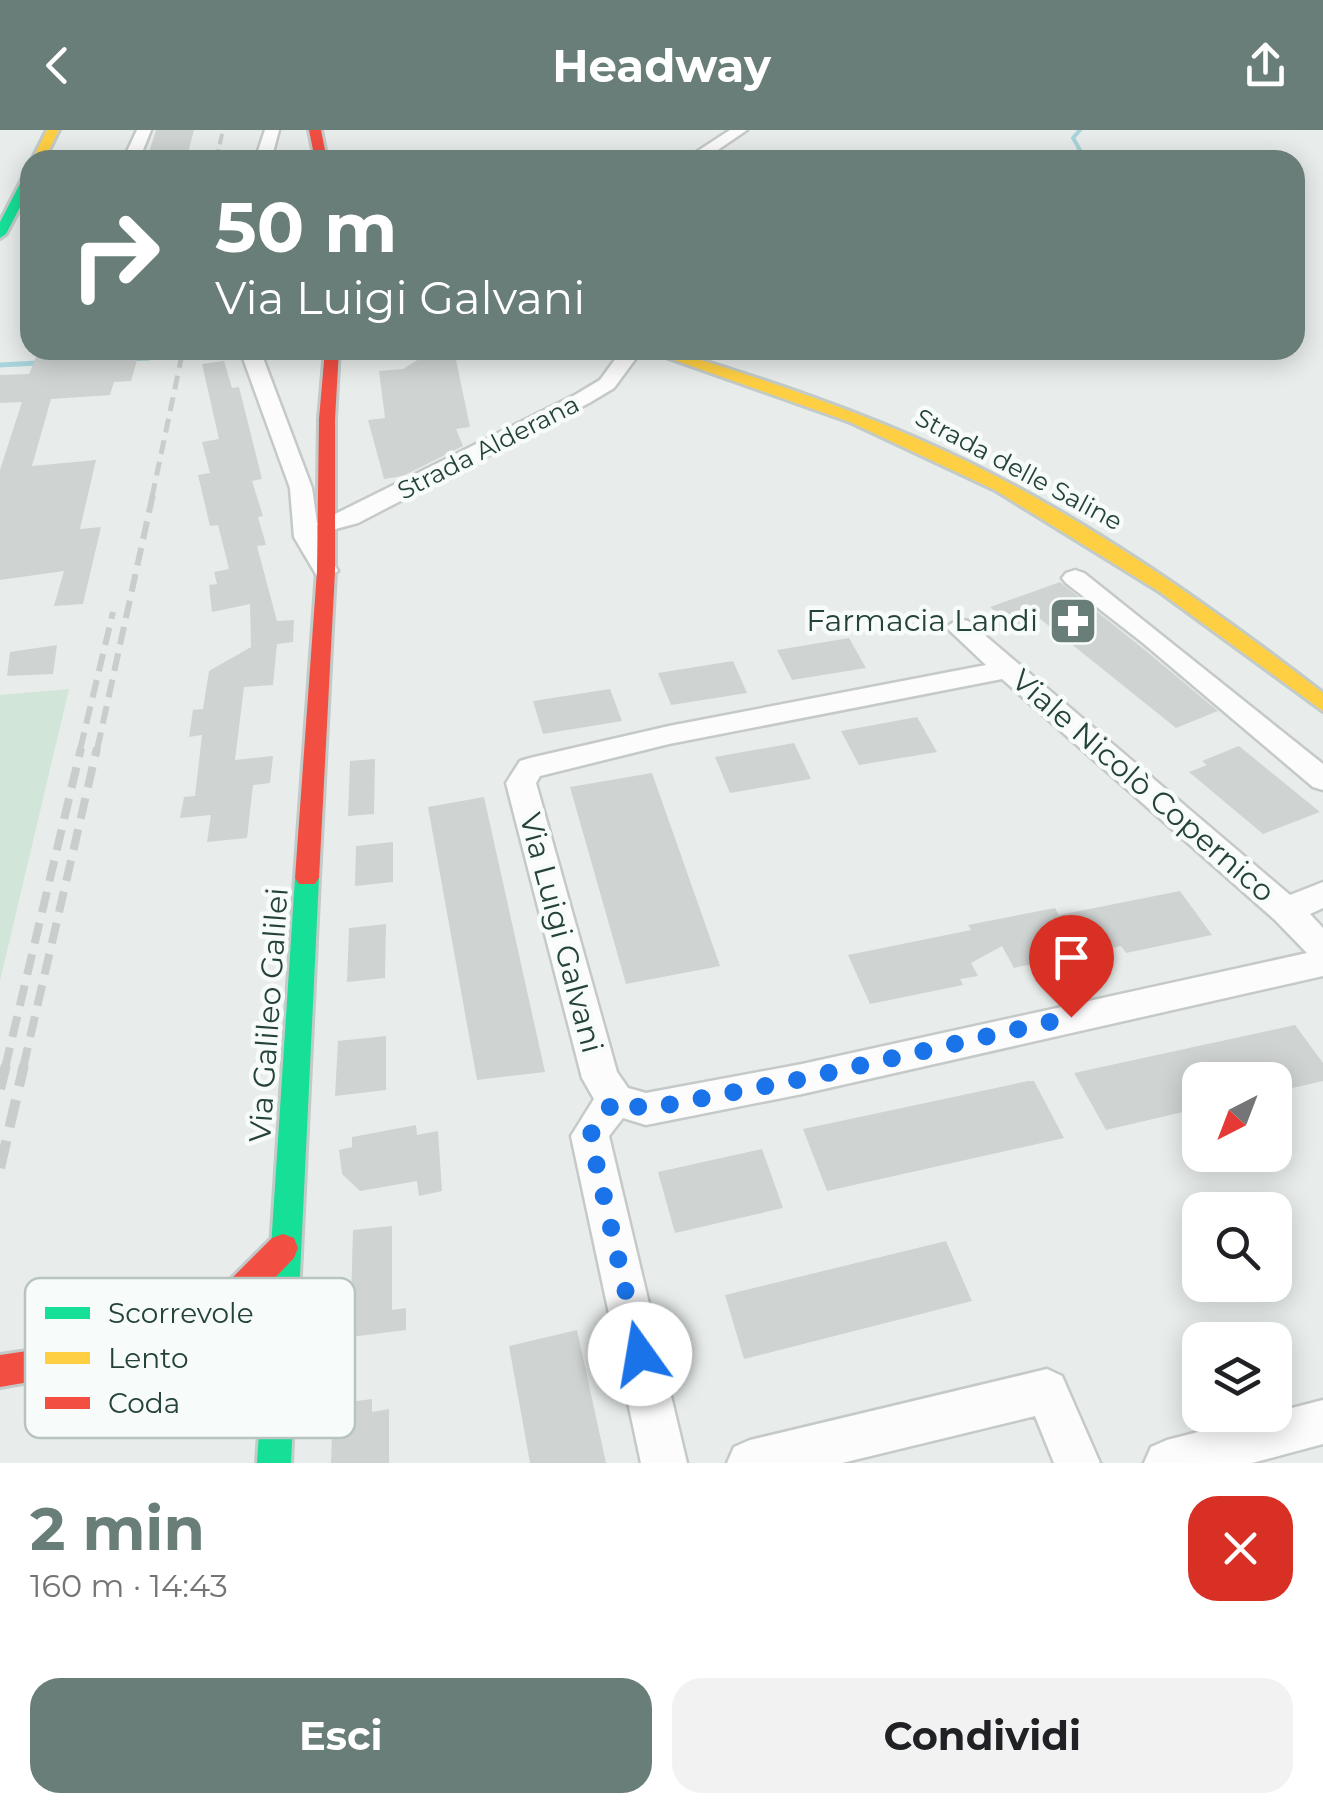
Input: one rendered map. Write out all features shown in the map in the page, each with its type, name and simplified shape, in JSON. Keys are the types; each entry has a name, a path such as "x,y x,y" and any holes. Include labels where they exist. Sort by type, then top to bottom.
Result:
{"street":[{"path":"708,150 740,130"},
{"path":"0,234 20,200"},
{"name":"Via Galileo Galilei","path":"254,360 301,488 306,537 326,571"},
{"name":"Via Galileo Galilei","path":"283,1278 326,571 331,360"},
{"name":"Strada Alderana","path":"328,524 350,518 582,398 607,384 625,360"},
{"name":"Strada delle Saline","path":"684,360 839,410 920,445 1027,499 1135,564 1244,640 1323,704"},
{"path":"1075,578 1323,780"},
{"name":"Viale Nicolò Copernico","path":"959,627 1287,911 1323,950"},
{"name":"Via Luigi Galvani","path":"616,1100 600,1078 521,783 530,768 652,738 1008,669"},
{"path":"1287,911 1323,894"},
{"path":"664,1463 590,1136 616,1100 646,1109 802,1079 1323,963"},
{"path":"254,1278 283,1248"},
{"path":"0,1371 25,1367"},
{"path":"750,1463 1047,1391 1077,1463"},
{"path":"1167,1463 1323,1422"},
{"name":"Via Galileo Galilei","path":"274,1463 276,1438"}],"green space":[{"path":"69,689 0,981 0,695"}],"building":[{"path":"156,130 194,130 189,150 150,150"},
{"path":"35,360 137,360 131,381 114,382 110,395 51,399 32,466 96,460 80,529 101,527 83,604 54,606 64,571 0,580 0,470 22,402 0,403 0,375 29,374"},
{"path":"417,360 456,360 470,427 456,429 463,446 403,476 384,479 368,420 385,418 379,371 403,369"},
{"path":"224,361 232,388 239,387 262,479 252,481 263,516 258,517 266,545 257,546 277,621 294,620 293,642 277,644 273,685 244,687 235,760 273,756 270,783 253,785 247,838 207,842 211,815 180,818 184,797 195,796 202,735 189,737 193,710 203,709 209,671 251,647 250,604 212,612 209,585 217,584 214,572 229,569 218,525 210,526 198,475 210,473 202,442 219,439 202,364"},
{"path":"1060,582 1218,711 1176,728 1039,618 1013,627 990,607"},
{"path":"849,638 866,668 792,680 777,650"},
{"path":"57,645 53,674 7,676 10,652"},
{"path":"733,661 747,693 671,705 658,673"},
{"path":"610,689 622,721 543,734 533,701"},
{"path":"917,717 937,752 859,765 841,731"},
{"path":"794,743 811,779 730,793 715,757"},
{"path":"1239,746 1320,812 1263,834 1189,772 1207,765 1202,761"},
{"path":"375,759 374,814 348,816 350,761"},
{"path":"652,773 720,966 626,984 570,787"},
{"path":"484,797 545,1072 477,1080 428,807"},
{"path":"393,842 393,882 355,886 356,846"},
{"path":"1180,891 1212,935 1126,953 1121,946 1014,968 1002,946 971,963 978,976 960,979 963,985 870,1004 848,955 1055,908 1059,915"},
{"path":"386,924 385,978 347,982 349,928"},
{"path":"1295,1025 1323,1063 1323,1081 1292,1088 1292,1062 1182,1062 1182,1112 1106,1130 1074,1073"},
{"path":"386,1036 386,1090 335,1096 338,1041"},
{"path":"1034,1081 1064,1138 827,1191 803,1129"},
{"path":"416,1125 417,1135 438,1131 442,1191 419,1196 417,1181 360,1191 342,1174 339,1150 352,1147 352,1137"},
{"path":"762,1149 783,1208 675,1233 658,1172"},
{"path":"392,1226 392,1310 406,1308 406,1330 355,1336 353,1230"},
{"path":"946,1241 972,1301 744,1359 725,1295"},
{"path":"577,1330 606,1463 530,1463 509,1346"},
{"path":"372,1399 372,1412 389,1409 389,1463 331,1463 332,1438 355,1438 355,1401"}],"waterway":[{"path":"1080,130 1073,138 1080,150"},
{"path":"0,365 39,363"}],"railway":[{"path":"218,150 223,130"},
{"path":"152,497 181,360"},
{"path":"97,750 153,494"},
{"path":"80,750 113,612"},
{"path":"5,1068 81,748"},
{"path":"23,1068 97,748"},
{"path":"0,1089 6,1065"},
{"path":"0,1168 24,1065"}],"traffic: fast":[{"path":"0,234 20,195"},
{"path":"284,1278 307,878"},
{"path":"274,1463 275,1438"}],"traffic: slow":[{"path":"43,150 53,130"},
{"path":"685,360 856,418 1001,486 1167,588 1323,704"}],"traffic: jam":[{"path":"315,130 319,150"},
{"path":"307,878 326,571 331,360"},
{"path":"254,1278 283,1248"},
{"path":"0,1371 25,1367"}],"place":[{"name":"Farmacia Landi","path":"1073,621"}],"route":[{"path":"640,1354 590,1136 616,1100 646,1109 802,1079 1071,1017"}]}
